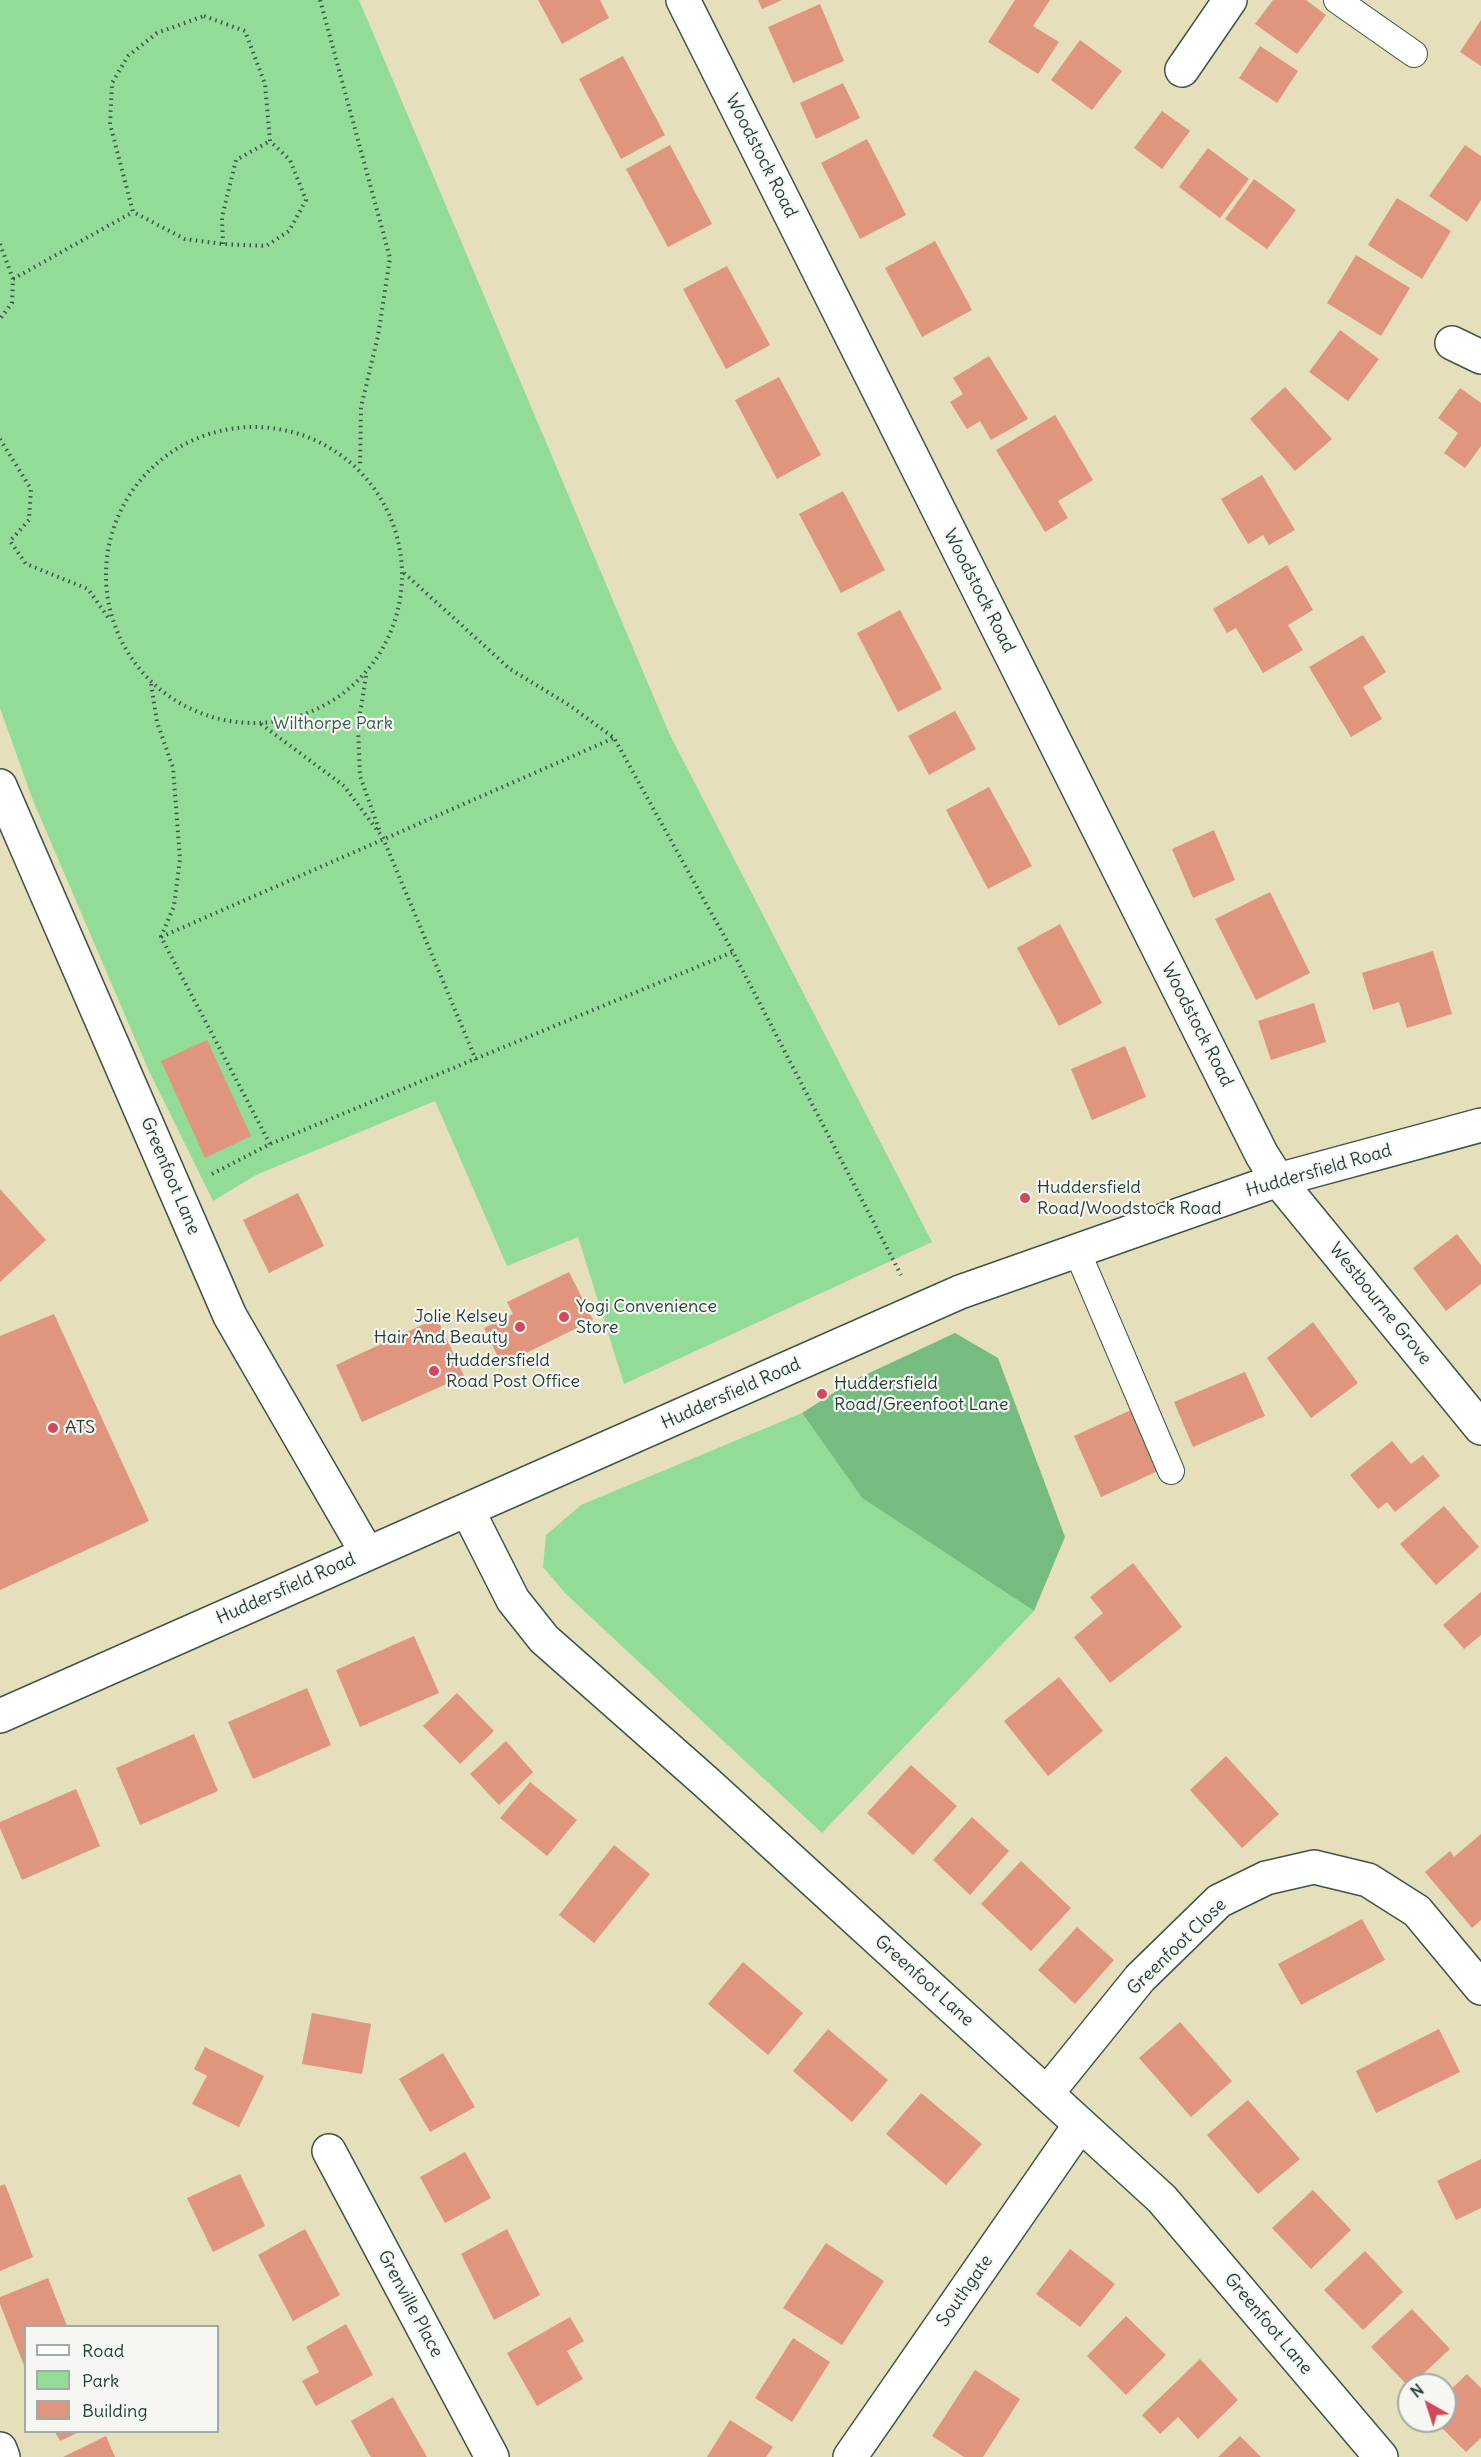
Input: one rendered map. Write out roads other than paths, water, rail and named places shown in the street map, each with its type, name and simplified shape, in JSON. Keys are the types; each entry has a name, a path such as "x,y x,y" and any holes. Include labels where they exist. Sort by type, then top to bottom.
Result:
{"main road":[{"name":"Woodstock Road","path":"682,0 1257,1144 1278,1180"},
{"path":"1182,70 1230,0"},
{"name":"Greenfoot Lane","path":"0,786 230,1316 367,1553"},
{"name":"Huddersfield Road","path":"0,1716 960,1292 1278,1180 1481,1125"},
{"name":"Westbourne Grove","path":"1278,1180 1481,1428"},
{"name":"Greenfoot Lane","path":"468,1511 513,1600 544,1639 706,1782 1162,2199 1381,2457"},
{"name":"Greenfoot Close","path":"1047,2092 1140,1978 1219,1901 1266,1878 1314,1868 1368,1880 1417,1911 1481,1988"},
{"name":"Southgate","path":"850,2457 1080,2125"},
{"name":"Grenville Place","path":"329,2151 492,2457"},
{"path":"0,2449 3,2457"}],"lane":[{"path":"1337,0 1414,54"},
{"path":"1077,1251 1171,1472"}],"place":[{"name":"Huddersfield Road/Woodstock Road","path":"1025,1198"},
{"name":"Yogi Convenience Store","path":"564,1317"},
{"name":"Jolie Kelsey Hair And Beauty","path":"520,1327"},
{"name":"Huddersfield Road Post Office","path":"434,1371"},
{"name":"Huddersfield Road/Greenfoot Lane","path":"822,1394"},
{"name":"ATS","path":"53,1428"}],"park label":[{"name":"Wilthorpe Park","path":"333,724"}]}
